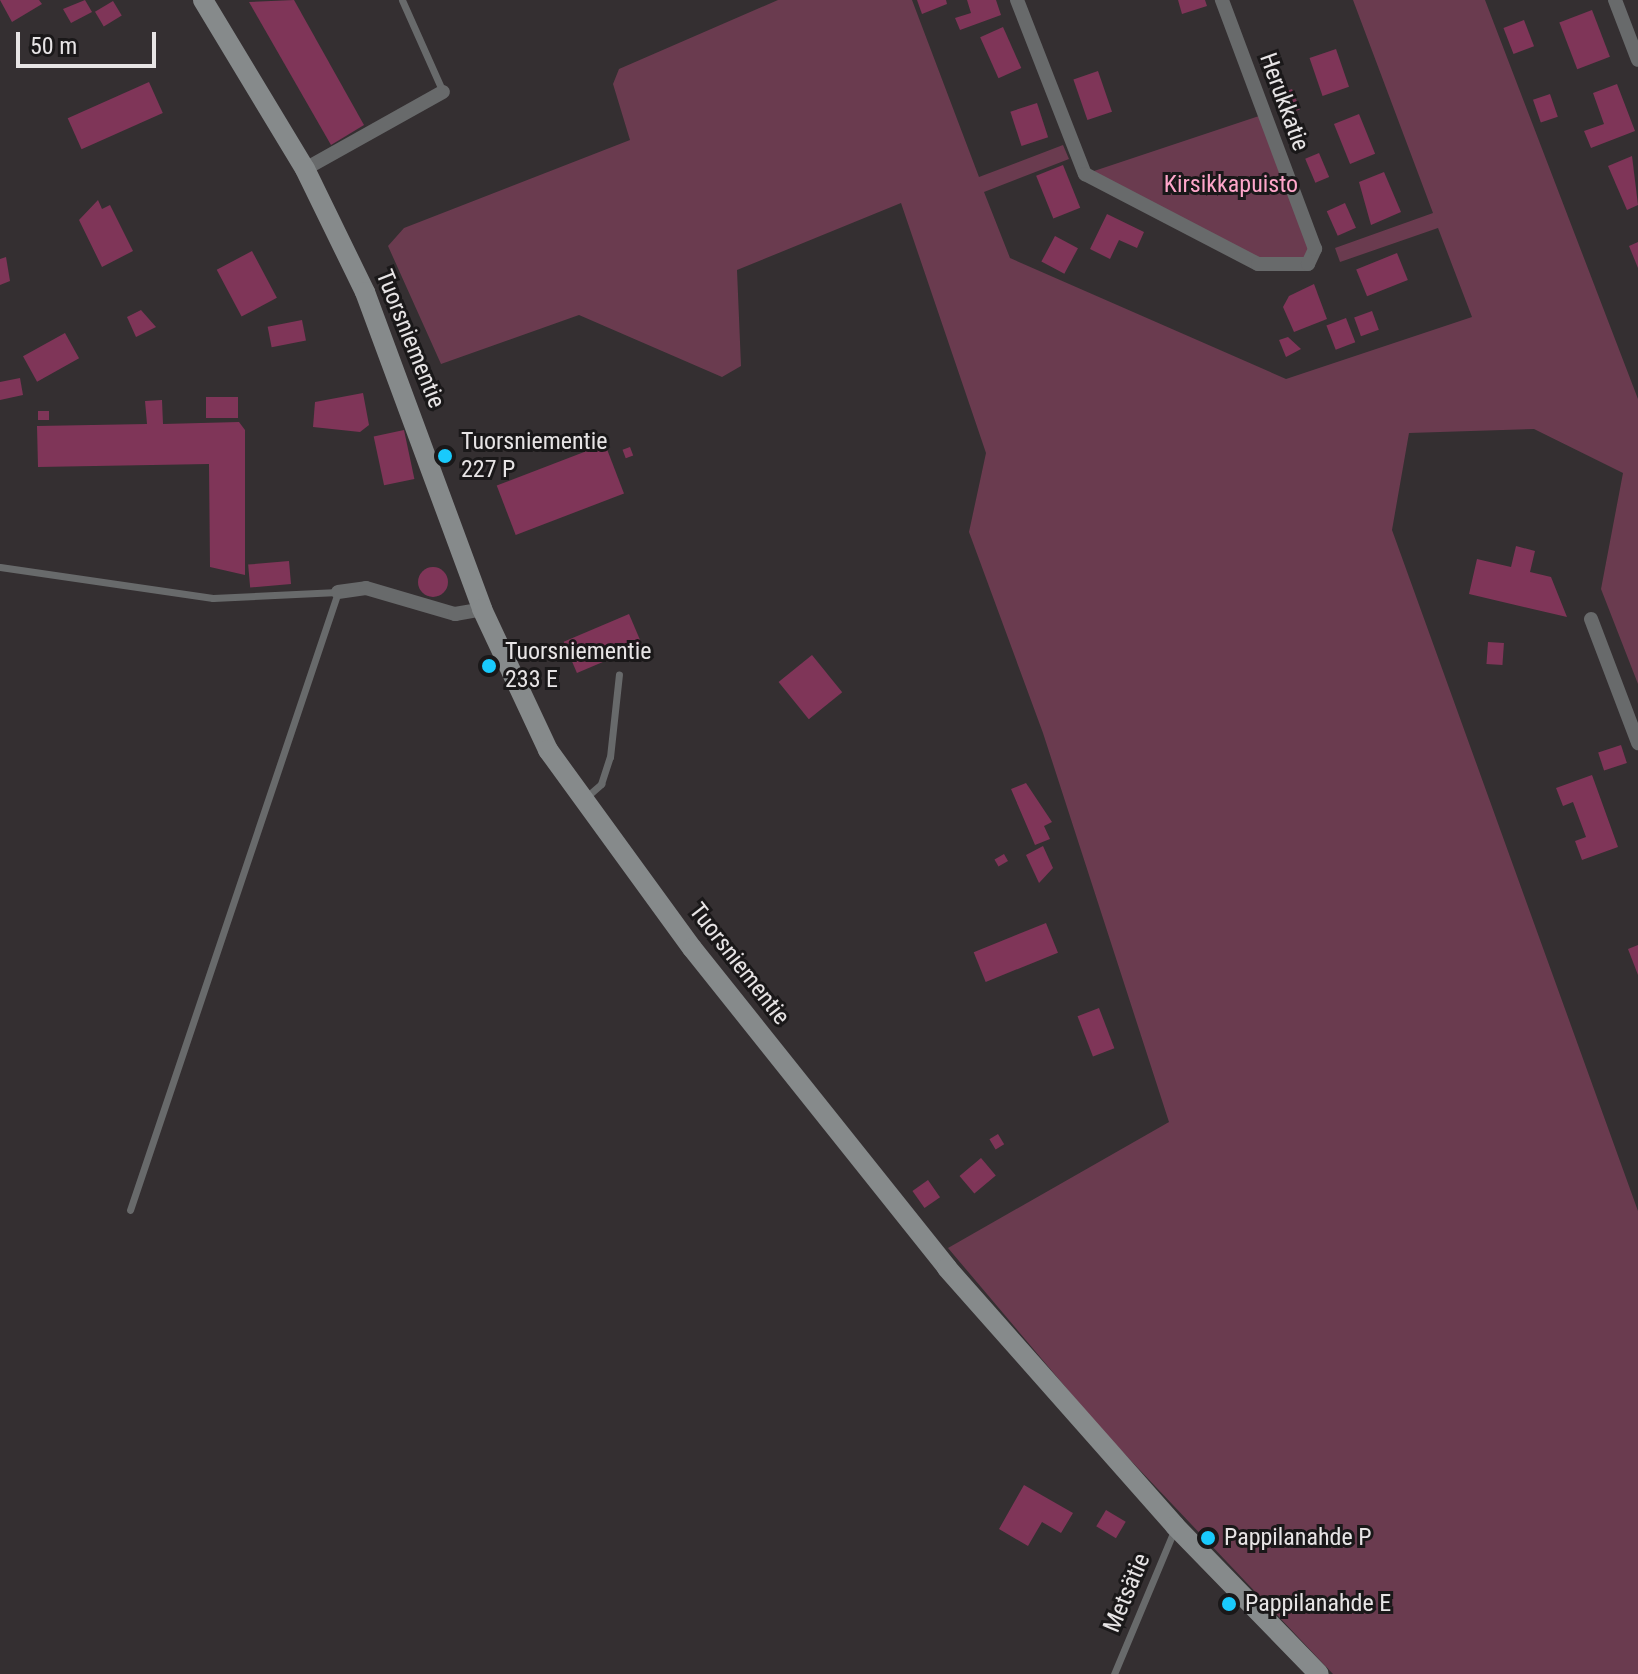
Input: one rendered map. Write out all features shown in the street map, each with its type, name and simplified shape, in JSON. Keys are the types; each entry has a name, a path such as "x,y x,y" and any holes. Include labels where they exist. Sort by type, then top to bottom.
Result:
{"main road":[{"name":"Tuorsniementie","path":"203,0 305,169 386,342 482,609 523,706 583,800 947,1268 1175,1526 1319,1674"}],"street":[{"name":"Herukkatie","path":"1017,0 1085,174 1258,264 1308,264 1315,249 1222,0"},
{"path":"1615,0 1638,60"},
{"path":"305,169 443,92"},
{"path":"338,592 366,588 455,614 482,609"},
{"path":"1591,619 1638,743"}],"lane":[{"path":"402,0 443,92"},
{"path":"0,567 213,598 338,592 130,1210"},
{"path":"583,800 601,784 610,757 619,674"},
{"name":"Metsätie","path":"1114,1674 1175,1526"}],"green space":[{"path":"778,0 912,0 979,177 1063,145 1069,159 984,192 1010,258 1286,379 1472,317 1438,228 1340,262 1335,248 1433,213 1353,0 1485,0 1638,399 1638,684 1601,589 1623,473 1534,429 1409,433 1392,530 1638,1211 1638,1674 1333,1674 1101,1429 948,1248 1169,1122 1043,733 969,532 986,453 901,203 737,270 741,366 722,377 579,315 441,364 388,246 404,228 630,140 613,84 619,69"},
{"name":"Kirsikkapuisto","path":"1265,114 1315,249 1308,264 1276,267 1085,174"}],"building":[{"path":"0,0 39,0 42,4 12,22"},
{"path":"85,0 92,12 71,23 63,9"},
{"path":"294,0 364,125 331,145 249,2"},
{"path":"917,0 946,0 947,4 922,14"},
{"path":"967,0 996,0 1001,15 960,30 955,18 971,13"},
{"path":"1178,0 1205,0 1207,6 1182,14"},
{"path":"113,1 122,16 104,26 95,12"},
{"path":"1592,10 1610,57 1577,69 1559,23"},
{"path":"1524,20 1534,46 1513,54 1503,28"},
{"path":"1003,27 1021,68 998,78 980,37"},
{"path":"1336,49 1349,87 1323,96 1310,58"},
{"path":"1098,71 1112,112 1087,120 1073,79"},
{"path":"149,82 163,113 82,149 68,118"},
{"path":"1617,84 1635,131 1591,148 1584,131 1604,124 1593,93"},
{"path":"1292,89 1300,110 1287,115 1279,94"},
{"path":"1550,94 1558,117 1541,123 1533,100"},
{"path":"1037,103 1048,137 1021,146 1010,112"},
{"path":"1359,114 1375,154 1350,164 1334,124"},
{"path":"1319,153 1329,177 1315,183 1305,159"},
{"path":"1632,156 1638,205 1627,210 1608,166"},
{"path":"1063,165 1080,208 1053,219 1036,176"},
{"path":"1384,172 1401,212 1371,225 1359,182"},
{"path":"98,200 102,209 110,205 133,251 102,267 79,220"},
{"path":"1345,203 1356,228 1338,236 1327,211"},
{"path":"1107,214 1144,232 1137,248 1119,240 1110,259 1090,249"},
{"path":"1055,236 1078,248 1064,274 1041,262"},
{"path":"1638,242 1638,268 1629,246"},
{"path":"252,251 277,298 242,317 217,270"},
{"path":"1397,253 1408,280 1367,296 1356,269"},
{"path":"6,257 10,281 0,285 0,259"},
{"path":"1314,284 1327,319 1294,332 1283,307 1289,296"},
{"path":"141,310 156,327 136,337 127,317"},
{"path":"1372,311 1379,330 1361,336 1354,317"},
{"path":"1346,318 1355,342 1336,350 1326,326"},
{"path":"302,320 306,341 272,347 268,327"},
{"path":"65,333 79,358 37,382 23,356"},
{"path":"1288,337 1301,349 1286,357 1279,340"},
{"path":"20,378 23,395 0,400 0,382"},
{"path":"363,393 369,425 360,432 313,427 315,402"},
{"path":"206,397 238,397 238,418 206,418"},
{"path":"162,400 163,424 239,422 245,430 245,575 210,567 209,464 38,467 37,426 147,424 145,401"},
{"path":"38,411 49,411 49,420 38,420"},
{"path":"404,430 414,479 384,485 374,436"},
{"path":"605,444 624,493 516,535 497,486"},
{"path":"630,447 633,455 626,458 623,450"},
{"path":"1516,546 1535,551 1530,572 1551,577 1567,617 1469,594 1477,559 1511,567"},
{"path":"289,561 291,584 250,587 248,565"},
{"path":"433,567 444,571 448,582 444,593 433,597 422,593 418,582 422,571"},
{"path":"629,614 642,645 577,673 564,642"},
{"path":"1488,642 1504,643 1502,665 1486,664"},
{"path":"812,655 842,692 809,719 779,682"},
{"path":"1621,745 1627,763 1604,770 1598,752"},
{"path":"1592,775 1618,847 1582,860 1575,841 1586,837 1573,802 1563,806 1556,788"},
{"path":"1026,783 1052,822 1044,826 1050,839 1035,845 1011,789"},
{"path":"1043,846 1053,868 1039,883 1026,855"},
{"path":"1004,854 1008,861 998,866 994,860"},
{"path":"1046,923 1058,953 986,982 974,952"},
{"path":"1638,945 1638,975 1628,949"},
{"path":"1099,1008 1114,1048 1093,1056 1078,1016"},
{"path":"998,1134 1004,1144 996,1149 989,1139"},
{"path":"981,1158 996,1176 974,1194 960,1176"},
{"path":"928,1180 940,1197 924,1208 912,1191"},
{"path":"1024,1485 1073,1513 1061,1533 1042,1522 1028,1546 999,1529"},
{"path":"1106,1510 1126,1522 1116,1538 1096,1526"}],"place":[{"name":"Tuorsniementie 227 P","path":"445,456"},
{"name":"Tuorsniementie 233 E","path":"489,666"},
{"name":"Pappilanahde P","path":"1208,1538"},
{"name":"Pappilanahde E","path":"1229,1604"}]}
